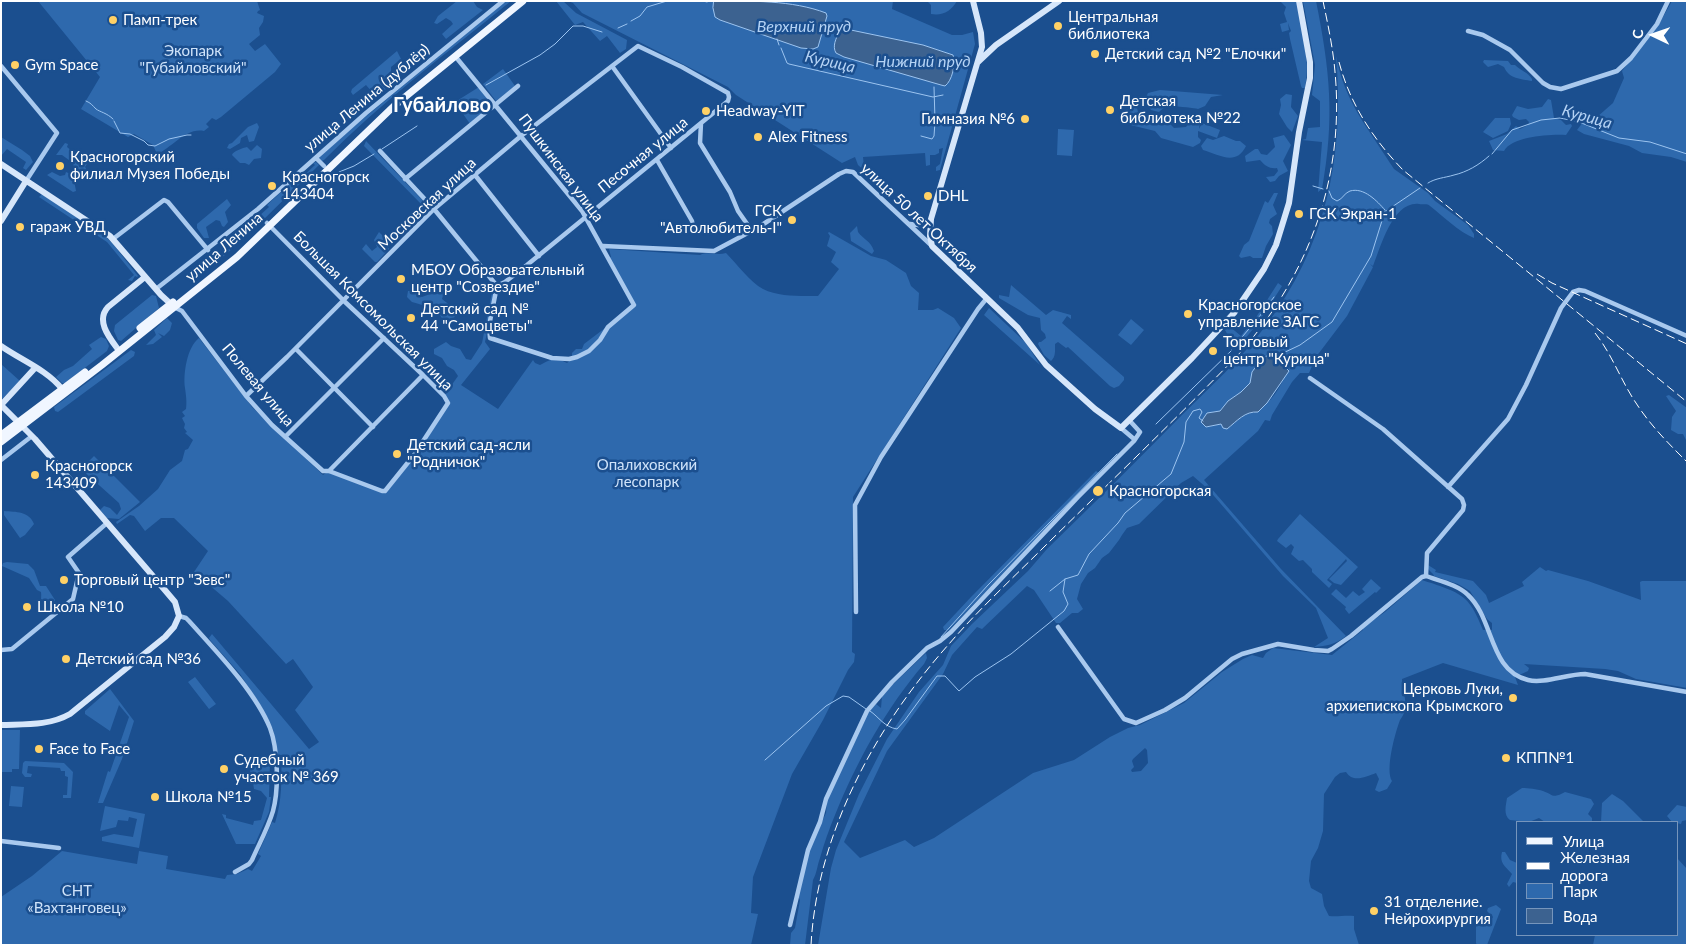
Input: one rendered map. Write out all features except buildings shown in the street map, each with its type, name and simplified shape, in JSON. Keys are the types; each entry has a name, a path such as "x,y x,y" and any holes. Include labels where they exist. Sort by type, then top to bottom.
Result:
{"main road":[{"name":"улица Ленина","path":"1,442 62,390 237,257 324,166 402,93 516,1"},
{"name":"улица Ленина","path":"268,225 382,117 523,1"},
{"name":"улица Ленина","path":"1,435 20,425 172,305"}],"street":[{"name":"улица Ленина (дублёр)","path":"156,289 208,250 288,184 380,101 503,1"},
{"path":"934,248 930,239 930,221 982,41 973,1"},
{"path":"977,63 994,46 1059,1"},
{"path":"1134,439 1122,428 1234,313 1264,269 1281,233 1289,203 1298,137 1310,72 1309,55 1299,1"},
{"path":"1468,31 1483,35 1510,50 1543,83 1550,87 1561,89 1618,70 1631,58 1657,24 1668,1"},
{"path":"982,41 986,46 994,46"},
{"name":"Московская улица","path":"246,396 296,349 434,209 522,136 638,46 682,67 725,91 729,96"},
{"name":"Пушкинская улица","path":"455,56 586,217 634,306 608,326 600,340 589,351 569,359 555,359 490,338 489,326 497,286"},
{"path":"1,66 57,134 1,221"},
{"path":"612,66 671,148"},
{"path":"405,179 518,86"},
{"name":"Песочная улица","path":"497,286 539,256 657,160 728,101 729,96"},
{"path":"701,123 700,143 730,192 738,211 752,231"},
{"path":"380,151 434,209 497,286"},
{"path":"316,158 324,166"},
{"path":"657,160 692,221 693,229"},
{"path":"1,164 113,239 172,305"},
{"name":"улица 50 лет Октября","path":"603,246 714,251 752,231 843,172 853,172 1024,334 1046,365 1095,409 1122,428"},
{"path":"475,175 539,256"},
{"path":"113,239 160,202 168,202 208,250"},
{"path":"909,223 918,226 930,221"},
{"name":"Большая Комсомольская улица","path":"268,225 344,301 444,396 448,403 414,455 385,491 382,492 330,471"},
{"path":"117,348 104,326 102,318 104,312 145,277"},
{"path":"1448,487 1508,419 1526,385 1561,308 1573,292 1585,291 1687,336"},
{"path":"856,612 855,505 881,457 987,298"},
{"name":"Полевая улица","path":"172,305 182,311 246,396 285,437 323,471 330,471"},
{"path":"285,437 384,338"},
{"path":"1,346 51,378 62,390"},
{"path":"296,349 373,427"},
{"path":"1,725 52,722 70,714 165,637 174,628 179,616 175,602 32,436 1,405 35,368"},
{"path":"330,471 423,376"},
{"path":"1310,378 1383,429 1462,499 1464,508 1427,553 1426,576"},
{"path":"790,925 808,850 820,822 826,799 867,711 892,682 927,648 951,632 1134,439 1140,432 1130,421"},
{"path":"1,460 32,436"},
{"path":"1,650 12,649 73,599 79,573 68,557 107,524"},
{"path":"1058,628 1124,719 1136,723 1183,700 1242,654 1278,644 1314,650 1328,651 1332,649 1422,577 1426,576 1460,589 1472,598 1485,622 1500,659 1508,670 1518,677 1534,681 1585,674 1687,692"},
{"path":"179,616 189,621 246,688 269,725 273,739 276,772 272,812 252,860 249,864 235,872"},
{"path":"1,841 59,848"}],"green space":[{"name":"Экопарк \"Губайловский\"","path":"38,1 257,1 260,10 257,13 264,16 263,22 259,28 260,35 249,44 255,51 265,44 281,64 275,72 221,117 216,120 212,118 206,124 209,127 204,131 191,132 157,154 153,145 134,134 128,137 81,109 100,77"},
{"path":"457,1 473,1 477,7 483,10 446,39 442,34 453,24 451,21 446,18 437,24 434,23 438,16"},
{"path":"506,1 511,1 391,98 324,160 319,159 341,137"},
{"path":"556,1 563,1 576,13 627,40 626,49 620,53 607,36 600,41 583,22 575,25"},
{"path":"568,1 893,1 892,9 952,35 973,32 975,44 940,170 936,171 936,167 940,164 943,148 939,149 939,153 930,155 930,165 926,166 925,153 863,157 864,167 876,172 879,177 875,180 858,165 855,157 842,163 736,95 728,87 582,13 573,3"},
{"path":"927,1 957,1 946,12 931,14 931,5"},
{"path":"1280,1 1297,1 1306,55 1307,77 1305,88 1301,86 1288,23 1289,30 1282,32 1280,24 1287,22 1284,13 1286,7"},
{"path":"1303,1 1316,1 1325,50 1329,95 1329,140 1322,189 1318,192 1322,142 1302,140 1306,139 1308,128 1320,127 1320,101 1312,95 1315,65"},
{"path":"1672,1 1687,1 1687,162 1671,157 1642,153 1629,146 1584,134 1577,130 1583,122 1597,117 1613,103 1624,78 1622,71 1659,24"},
{"path":"397,51 401,59 391,67 391,73 394,76 392,81 381,94 362,107 359,102 372,92 366,85 353,95 352,89"},
{"path":"1336,56 1345,87 1357,112 1394,169 1468,225 1474,234 1474,238 1457,228 1428,205 1410,205 1402,210 1389,226 1373,266 1370,264 1373,267 1347,316 1316,357 1309,373 1300,373 1292,382 1270,421 1265,420 1258,431 1204,480 1281,569 1346,636 1331,644 1314,647 1328,638 1316,608 1283,576 1208,489 1193,476 1181,483 1139,524 1127,528 1109,553 1088,573 1081,584 1077,599 1083,609 1078,613 1072,613 1060,623 1056,623 1034,590 1027,586 982,629 977,627 952,655 943,674 887,751 844,842 860,858 905,840 914,847 934,838 1033,773 1074,760 1110,737 1128,728 1140,725 1184,703 1222,672 1243,659 1252,655 1263,658 1273,648 1332,655 1363,630 1362,628 1385,612 1422,580 1459,594 1473,608 1483,630 1492,630 1492,623 1487,619 1470,591 1458,584 1434,576 1428,569 1428,565 1436,570 1435,572 1473,581 1486,595 1489,603 1524,586 1522,582 1540,567 1546,571 1588,581 1641,600 1640,582 1642,581 1687,581 1687,688 1636,679 1618,671 1605,669 1524,664 1529,668 1528,671 1515,677 1518,685 1443,663 1402,679 1405,706 1393,742 1390,769 1392,781 1387,789 1379,792 1375,790 1379,779 1376,773 1356,778 1346,772 1340,773 1335,777 1324,794 1323,831 1318,848 1311,861 1309,881 1311,888 1322,894 1324,906 1329,916 1354,916 1354,929 1359,945 818,945 831,868 836,850 859,794 887,739 919,692 943,665 951,646 1235,362 1255,340 1285,297 1303,265 1327,199 1334,165 1338,93","holes":["1269,356 1275,357 1289,369 1280,387 1271,399 1248,414 1206,427 1201,421 1212,412 1220,411 1228,401 1241,392 1250,383 1252,372 1260,361","1145,748 1147,750 1148,763 1141,771 1132,772 1131,770 1134,767 1133,759"]},
{"path":"1484,60 1508,61 1511,65 1515,65 1528,75 1532,81 1512,76 1504,67 1498,64 1488,67 1483,62"},
{"path":"503,69 515,86 496,101 483,84"},
{"path":"479,87 492,104 470,124 455,102"},
{"path":"1160,90 1223,95 1211,97 1205,106 1198,109 1168,106 1159,112 1151,110 1149,103 1152,101 1146,97 1148,93"},
{"path":"1286,94 1292,95 1291,107 1298,116 1292,132 1279,114 1280,99"},
{"path":"1548,99 1551,100 1554,118 1561,120 1566,125 1571,124 1572,126 1566,135 1532,137 1515,142 1504,151 1493,150 1489,141 1507,134 1516,126 1520,129 1528,125 1529,122 1526,119 1519,120 1513,117 1512,115 1517,106 1528,109 1542,107"},
{"path":"1133,106 1137,108 1138,112 1166,121 1174,128 1186,127 1192,119 1197,119 1200,121 1199,129 1202,123 1220,130 1217,138 1198,131 1198,137 1201,140 1200,143 1193,147 1161,138 1155,131 1122,123 1124,112"},
{"path":"1495,118 1510,118 1511,124 1508,131 1493,138 1483,132"},
{"path":"257,123 259,127 254,141 249,142 247,135 241,138 240,143 230,149 227,148 248,127"},
{"path":"1058,129 1074,130 1072,156 1057,155"},
{"path":"1284,135 1291,145 1283,161 1288,171 1279,176 1275,181 1270,182 1266,177 1274,176 1278,171 1277,168 1268,167 1260,160 1246,162 1245,156 1255,149 1258,149 1261,154 1267,155 1275,147 1273,138"},
{"path":"1224,136 1240,141 1246,146 1242,152 1232,158 1203,150 1201,146 1207,138 1213,140"},
{"path":"1,137 30,156 33,162 26,170 23,168 26,162 7,149 1,156"},
{"path":"366,141 425,203 427,208 364,146"},
{"path":"65,143 68,144 67,147 84,161 89,161 85,167 87,170 91,170 90,173 85,175 75,172 73,163 62,155 56,155"},
{"path":"257,145 262,149 261,158 254,159 249,165 240,163 232,155 236,151 247,147 251,151"},
{"path":"316,162 319,165 260,223 247,227 269,207 267,205 294,180 297,182"},
{"path":"52,172 60,176 65,175 66,172 73,175 76,191 73,192 47,175"},
{"path":"1274,193 1278,193 1273,205 1277,214 1270,219 1269,223 1272,226 1273,234 1262,258 1250,256 1241,258 1239,256 1244,245 1249,241 1265,201 1268,203"},
{"path":"42,194 103,234 138,276 135,276 132,281 128,280 134,275 107,242 39,197"},
{"path":"227,199 231,205 225,212 228,222 224,227 220,221 216,220 206,227 209,238 204,238 197,228 197,224"},
{"path":"857,226 858,232 872,247 874,251 872,254 851,241 850,233"},
{"path":"379,232 386,239 384,242 389,249 375,262 362,249 366,244 372,251 377,247 374,240"},
{"path":"829,232 871,256 886,260 906,273 911,286 919,293 918,310 938,308 954,318 961,328 853,497 852,652 855,654 854,662 792,774 753,877 751,913 758,914 751,945 1,945 1,897 32,876 62,851 137,864 139,851 168,856 166,869 225,879 227,875 237,874 248,869 252,871 261,856 258,854 272,822 275,823 277,815 281,789 281,755 278,755 273,729 261,706 240,674 210,640 209,638 212,634 309,749 319,742 295,710 313,687 293,659 286,664 228,601 194,572 208,551 174,518 161,518 145,531 134,516 130,515 117,524 116,522 139,506 158,489 170,470 182,461 185,450 188,449 193,440 185,433 187,432 182,418 185,416 182,412 186,409 185,368 191,348 199,338 252,407 323,475 329,471 383,492 414,455 448,403 444,396 458,376 454,370 447,366 442,358 434,354 434,349 446,342 460,349 466,359 471,360 482,343 493,287 491,285 494,284 496,288 485,342 490,349 461,385 498,409 533,360 540,365 553,359 567,363 572,359 572,353 576,349 582,349 584,344 634,306 608,257 611,257 609,249 700,255 726,253 748,277 758,286 769,292 783,295 818,296 839,269 831,262 836,252 827,246 830,236"},
{"path":"242,233 247,236 198,278 194,279 198,271 237,242 236,235"},
{"path":"1278,283 1282,286 1266,311 1255,327 1235,348 1225,330 1229,326 1241,336 1253,322"},
{"path":"1011,285 1046,315 1053,310 1071,315 1071,319 1067,316 1062,323 1124,377 1119,386 1114,388 1110,386 1068,347 1066,348 1058,342 1055,344 1055,351 1051,361 1044,355 1038,344 1046,338 1041,330 1040,318 1028,315 999,298 999,295 1009,297"},
{"path":"438,289 443,290 442,299 451,306 456,314 449,323 443,320 437,310 412,302 407,297 408,291 412,291 422,297"},
{"path":"152,295 156,296 159,308 121,341 118,340 114,331 115,325"},
{"path":"989,308 1026,343 1040,365 984,315"},
{"path":"167,318 172,323 170,330 164,336 158,333 162,337 153,344 146,345 156,335 154,330"},
{"path":"1131,319 1144,330 1131,345 1118,335"},
{"path":"101,337 106,339 109,346 107,351 65,383 62,383 56,377 64,370 73,366 92,349 89,345"},
{"path":"131,350 135,352 134,356 58,412 55,411 54,407"},
{"path":"1,364 20,381 1,400"},
{"path":"1669,395 1687,408 1687,442 1683,434 1678,434 1671,430 1672,417 1676,411 1666,396"},
{"path":"94,456 140,502 119,519 107,518 100,510 104,506 110,508 117,515 121,509 119,503 81,469"},
{"path":"1096,471 1099,473 949,630 944,630 943,627 971,597"},
{"path":"4,511 25,514 34,524 20,538 4,515"},
{"path":"1300,514 1358,567 1341,585 1329,579 1347,561 1346,559 1327,580 1332,584 1329,588 1312,572 1312,569 1303,560 1299,561 1291,554 1294,547 1291,544 1286,548 1277,541"},
{"path":"3,563 28,564 34,570 40,586 46,586 55,600 52,607 41,612 41,592 37,590 29,578 2,566"},
{"path":"1371,579 1381,588 1349,614 1345,609 1346,607 1331,594 1336,589 1346,598 1353,591 1359,596 1365,592 1362,589"},
{"path":"926,653 927,658 924,664 885,717 853,775 823,847 813,880 805,945 790,945 791,933 795,928 800,900 798,896 809,849 826,813 827,800 865,718 876,704 881,708 882,696"},
{"path":"195,677 216,704 209,709 188,682"},
{"path":"110,689 134,721 122,759 103,803 98,803 129,717 119,705 110,731 85,714 85,711"},
{"path":"1,730 20,730 19,769 12,769 12,772 1,772"},
{"path":"267,757 273,760 270,762 269,797 271,797 269,812 255,844 236,844 222,814 226,815 226,818 253,825 254,821 261,820 267,798 261,791 254,789 252,776 261,774 261,772 251,775 250,770"},
{"path":"25,761 64,763 73,772 71,798 63,798 63,795 67,795 68,777 65,776 65,771 61,771 60,768 28,766 27,773 32,774 31,777 25,777 22,773"},
{"path":"11,786 24,787 22,807 9,806"},
{"path":"1522,788 1530,788 1553,796 1565,792 1591,799 1594,804 1588,814 1592,821 1544,821 1539,818 1532,821 1510,820 1506,813 1507,798"},
{"path":"1612,794 1623,801 1643,821 1601,821 1602,803"},
{"path":"1677,805 1687,807 1687,820 1682,821 1681,824 1678,823 1678,821 1671,821 1667,816"},
{"path":"105,806 145,814 139,848 102,841 102,837 114,834 133,837 137,819 129,817 128,821 118,820 116,827 100,831"},
{"path":"1502,852 1505,852 1510,860 1516,863 1516,883 1513,882 1509,887 1507,884 1512,874 1502,862"},
{"path":"1678,859 1687,869 1687,945 1593,945 1595,936 1678,936"},
{"path":"1496,905 1501,909 1487,945 1477,945 1476,920 1478,918 1489,922 1493,917 1487,911 1488,908"}],"water":[{"name":"Верхний пруд","path":"714,1 785,3 826,13 827,16 818,47 813,49 801,48 720,20 715,17"},
{"name":"Нижний пруд","path":"846,29 923,45 953,55 954,67 950,80 945,86 844,57 836,53 834,45 839,32"},
{"path":"1270,354 1277,357 1289,371 1267,403 1258,412 1245,415 1227,429 1223,428 1221,424 1206,427 1201,422 1207,413 1220,411 1228,401 1241,392 1250,383 1252,372 1260,361"}],"waterway":[{"name":"Курица","path":"631,21 640,16 647,7 667,1"},
{"name":"Курица","path":"703,1 707,2"},
{"name":"Курица","path":"618,28 627,24"},
{"name":"Курица","path":"486,85 540,55 555,44 573,26 583,26 602,32"},
{"name":"Курица","path":"777,39 779,45"},
{"name":"Курица","path":"781,48 789,64 933,97 943,95"},
{"path":"934,87 935,120"},
{"name":"Курица","path":"86,101 113,119"},
{"name":"Курица","path":"1492,154 1512,130 1541,120 1560,118 1579,122 1619,138 1650,142 1687,154"},
{"name":"Курица","path":"114,121 120,133 130,134 148,145 155,146 169,139 191,135"},
{"path":"921,136 932,139 935,122"},
{"name":"Курица","path":"382,149 417,126"},
{"name":"Курица","path":"339,172 354,166 374,154"},
{"name":"Курица","path":"1428,183 1459,174 1477,165 1489,156"},
{"name":"Курица","path":"1313,186 1323,189"},
{"name":"Курица","path":"1386,211 1420,188"},
{"name":"Курица","path":"1329,191 1332,198 1337,201 1350,191 1360,191 1370,196 1385,210"},
{"path":"1279,355 1300,345 1332,322 1371,256 1385,211"},
{"path":"1232,349 1274,297"},
{"path":"1156,424 1231,351"},
{"path":"1050,591 1065,579 1078,575 1089,554 1125,513 1171,474 1184,442 1186,422 1193,411 1200,409 1202,412 1199,418 1203,421"},
{"path":"941,637 988,585 1117,454"},
{"path":"870,711 885,724 897,729 937,676 945,676 959,691 975,677 1011,654 1064,611 1068,604 1063,592 1065,579"},
{"path":"765,760 826,706 843,696 849,697 866,709"}],"railway":[{"path":"811,945 816,903 825,862 838,822 855,783 897,710 922,676 972,618 1238,355 1263,325 1284,293 1302,259 1316,224 1327,188 1334,150 1337,111 1335,72 1332,45 1323,1"},
{"path":"1339,62 1349,92 1364,120 1382,146 1403,170 1687,402"},
{"path":"1537,274 1552,283 1687,344"},
{"path":"1595,333 1641,411 1687,462"}],"place":[{"name":"Памп-трек","path":"113,20"},
{"name":"Центральная библиотека","path":"1058,26"},
{"name":"Детский сад №2 \"Елочки\"","path":"1095,54"},
{"name":"Gym Space","path":"15,65"},
{"name":"Детская библиотека №22","path":"1110,110"},
{"name":"Headway-YIT","path":"706,111"},
{"name":"Гимназия №6","path":"1025,119"},
{"name":"Alex Fitness","path":"758,137"},
{"name":"Красногорский филиал Музея Победы","path":"60,166"},
{"name":"Красногорск 143404","path":"272,186"},
{"name":"DHL","path":"928,196"},
{"name":"ГСК Экран-1","path":"1299,214"},
{"name":"ГСК \"Автолюбитель-I\"","path":"792,220"},
{"name":"гараж УВД","path":"20,227"},
{"name":"МБОУ Образовательный центр \"Созвездие\"","path":"401,279"},
{"name":"Красногорское управление ЗАГС","path":"1188,314"},
{"name":"Детский сад № 44 \"Самоцветы\"","path":"411,318"},
{"name":"Торговый центр \"Курица\"","path":"1213,351"},
{"name":"Детский сад-ясли \"Родничок\"","path":"397,454"},
{"name":"Красногорск 143409","path":"35,475"},
{"name":"Красногорская","path":"1098,491"},
{"name":"Торговый центр \"Зевс\"","path":"64,580"},
{"name":"Школа №10","path":"27,607"},
{"name":"Детский сад №36","path":"66,659"},
{"name":"Церковь Луки, архиепископа Крымского","path":"1513,698"},
{"name":"Face to Face","path":"39,749"},
{"name":"КПП№1","path":"1506,758"},
{"name":"Судебный участок № 369","path":"224,769"},
{"name":"Школа №15","path":"155,797"},
{"name":"31 отделение. Нейрохирургия","path":"1374,911"}],"district":[{"name":"Губайлово","path":"442,106"}],"park label":[{"name":"Опалиховский лесопарк","path":"647,474"},
{"name":"СНТ «Вахтанговец»","path":"77,900"}]}
